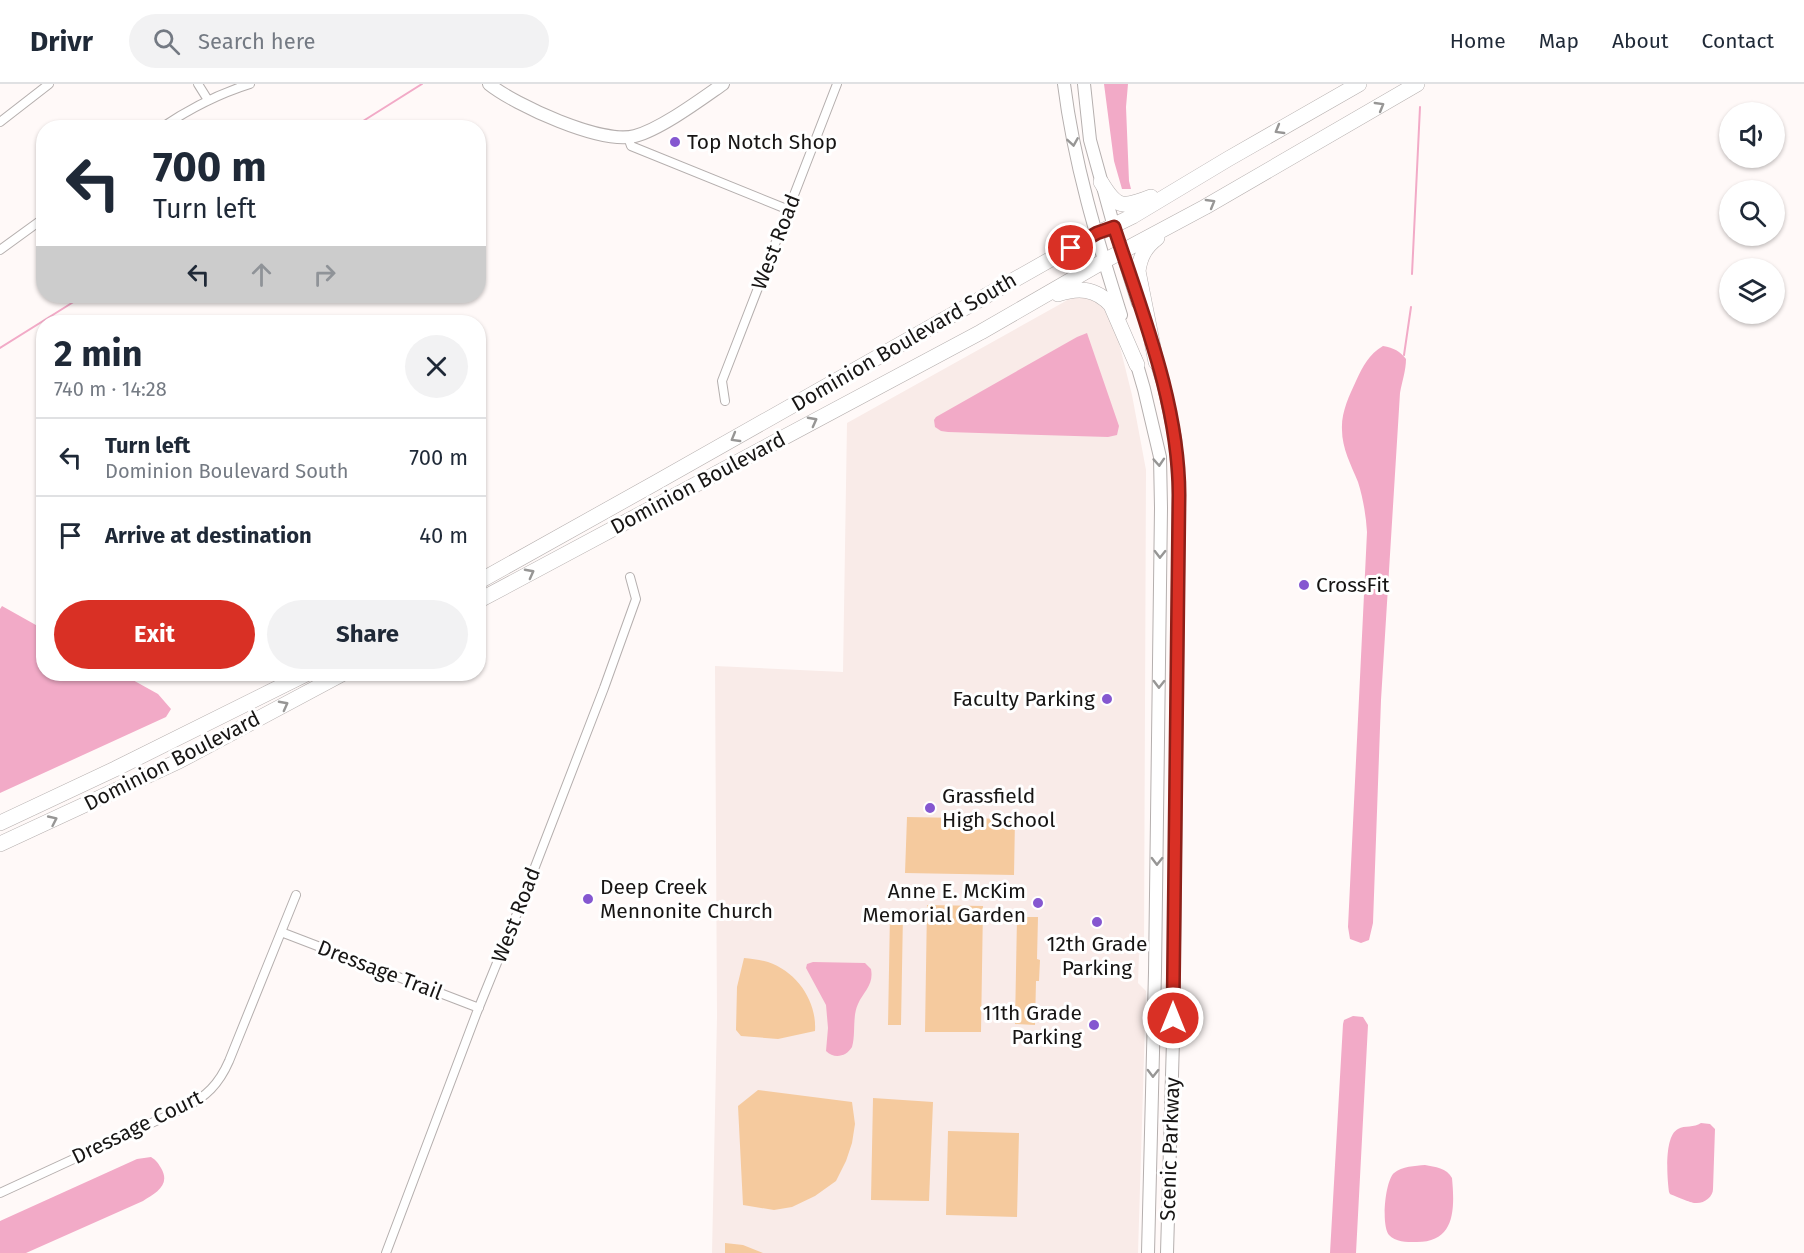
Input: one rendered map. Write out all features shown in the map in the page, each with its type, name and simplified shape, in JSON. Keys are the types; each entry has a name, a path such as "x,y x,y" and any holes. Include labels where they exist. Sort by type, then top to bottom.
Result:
{"highway":[{"name":"Dominion Boulevard South","path":"486,578 1097,233 1114,227 1359,84"},
{"name":"Dominion Boulevard South","path":"981,332 1104,261 1189,216 1417,84"},
{"path":"1101,182 1111,198 1121,204 1132,205 1201,176"},
{"path":"1156,362 1140,285 1138,271 1141,257 1150,243 1189,216"},
{"path":"1004,318 1028,313 1059,294 1072,290 1085,289 1096,292 1111,305 1137,365"},
{"name":"Dominion Boulevard","path":"486,597 981,332"},
{"path":"822,389 833,411"},
{"path":"0,823 136,759 292,681"},
{"name":"Dominion Boulevard","path":"0,844 179,761 329,681"}],"street":[{"path":"0,122 49,84"},
{"path":"198,84 208,100"},
{"path":"174,120 208,100 250,84"},
{"path":"489,84 514,100 569,124 607,136 628,138 655,128 723,84"},
{"name":"West Road","path":"725,400 722,381 837,84"},
{"name":"Scenic Parkway","path":"1064,84 1076,160 1091,218 1137,365 1160,457 1155,972 1148,1253"},
{"name":"Scenic Parkway","path":"1084,84 1090,140 1101,182 1164,386 1175,438 1179,486 1173,1040 1167,1253"},
{"path":"628,138 631,146 789,210"},
{"path":"0,250 36,224"},
{"name":"West Road","path":"387,1253 636,599 630,577"},
{"name":"Dressage Court","path":"0,1193 184,1108 215,1086 225,1070 296,895"},
{"name":"Dressage Trail","path":"281,932 479,1008"}],"shaded area":[{"path":"1104,84 1128,84 1126,107 1131,189 1122,189 1114,161"},
{"name":"Grassfield High School","path":"1081,291 1093,294 1113,319 1132,395 1146,470 1144,944 1139,955 1138,983 1146,991 1138,1253 712,1253 717,1017 715,666 843,672 847,423"},
{"path":"1087,333 1119,426 1117,435 1108,437 948,432 935,427 936,417"},
{"path":"1383,346 1396,350 1406,359 1400,393 1381,700 1373,923 1369,940 1361,943 1350,939 1348,927 1367,532 1358,482 1345,450 1342,424 1346,405 1361,370 1370,357"},
{"path":"2,606 36,625 36,681 135,681 158,694 171,709 166,717 0,793 0,609"},
{"path":"907,817 1015,819 1014,875 905,873"},
{"path":"927,905 983,906 981,1032 925,1032"},
{"path":"890,913 903,913 901,1025 888,1025"},
{"path":"1017,917 1038,917 1037,959 1040,960 1039,981 1036,981 1035,1025 1015,1024"},
{"path":"744,958 768,962 796,980 813,1009 815,1031 778,1039 741,1036 736,1030 737,987"},
{"path":"813,962 865,963 871,969 870,984 856,1009 852,1047 843,1055 836,1056 826,1051 828,1028 826,1005 806,968 807,964"},
{"path":"1353,1016 1363,1017 1368,1025 1356,1253 1330,1253 1343,1024 1344,1020"},
{"path":"758,1090 852,1102 855,1124 852,1143 836,1181 815,1196 792,1207 774,1210 743,1205 738,1106"},
{"path":"873,1098 933,1102 929,1201 871,1200"},
{"path":"1701,1123 1710,1124 1715,1129 1713,1189 1707,1199 1695,1203 1669,1192 1668,1148 1670,1140 1678,1129"},
{"path":"948,1131 1019,1133 1017,1217 946,1215"},
{"path":"151,1157 161,1168 164,1179 161,1188 148,1198 26,1253 0,1253 0,1221 137,1159"},
{"path":"1425,1165 1444,1170 1452,1178 1453,1202 1450,1222 1445,1231 1428,1241 1408,1242 1394,1239 1389,1235 1385,1223 1388,1185 1394,1173 1401,1169"},
{"path":"725,1243 743,1245 763,1253 725,1253"}],"waterway":[{"path":"365,120 422,84"},
{"path":"1412,274 1420,107"},
{"path":"53,315 72,303"},
{"path":"1404,355 1411,307"},
{"path":"0,348 36,325"}],"place":[{"name":"Top Notch Shop","path":"675,142"},
{"name":"CrossFit","path":"1304,585"},
{"name":"Faculty Parking","path":"1107,699"},
{"name":"Grassfield High School","path":"930,808"},
{"name":"Deep Creek Mennonite Church","path":"588,899"},
{"name":"Anne E. McKim Memorial Garden","path":"1038,903"},
{"name":"12th Grade Parking","path":"1097,922"},
{"name":"11th Grade Parking","path":"1094,1025"}],"route":[{"path":"1071,248 1097,233 1114,227 1164,386 1175,438 1179,495 1173,1018"}]}
